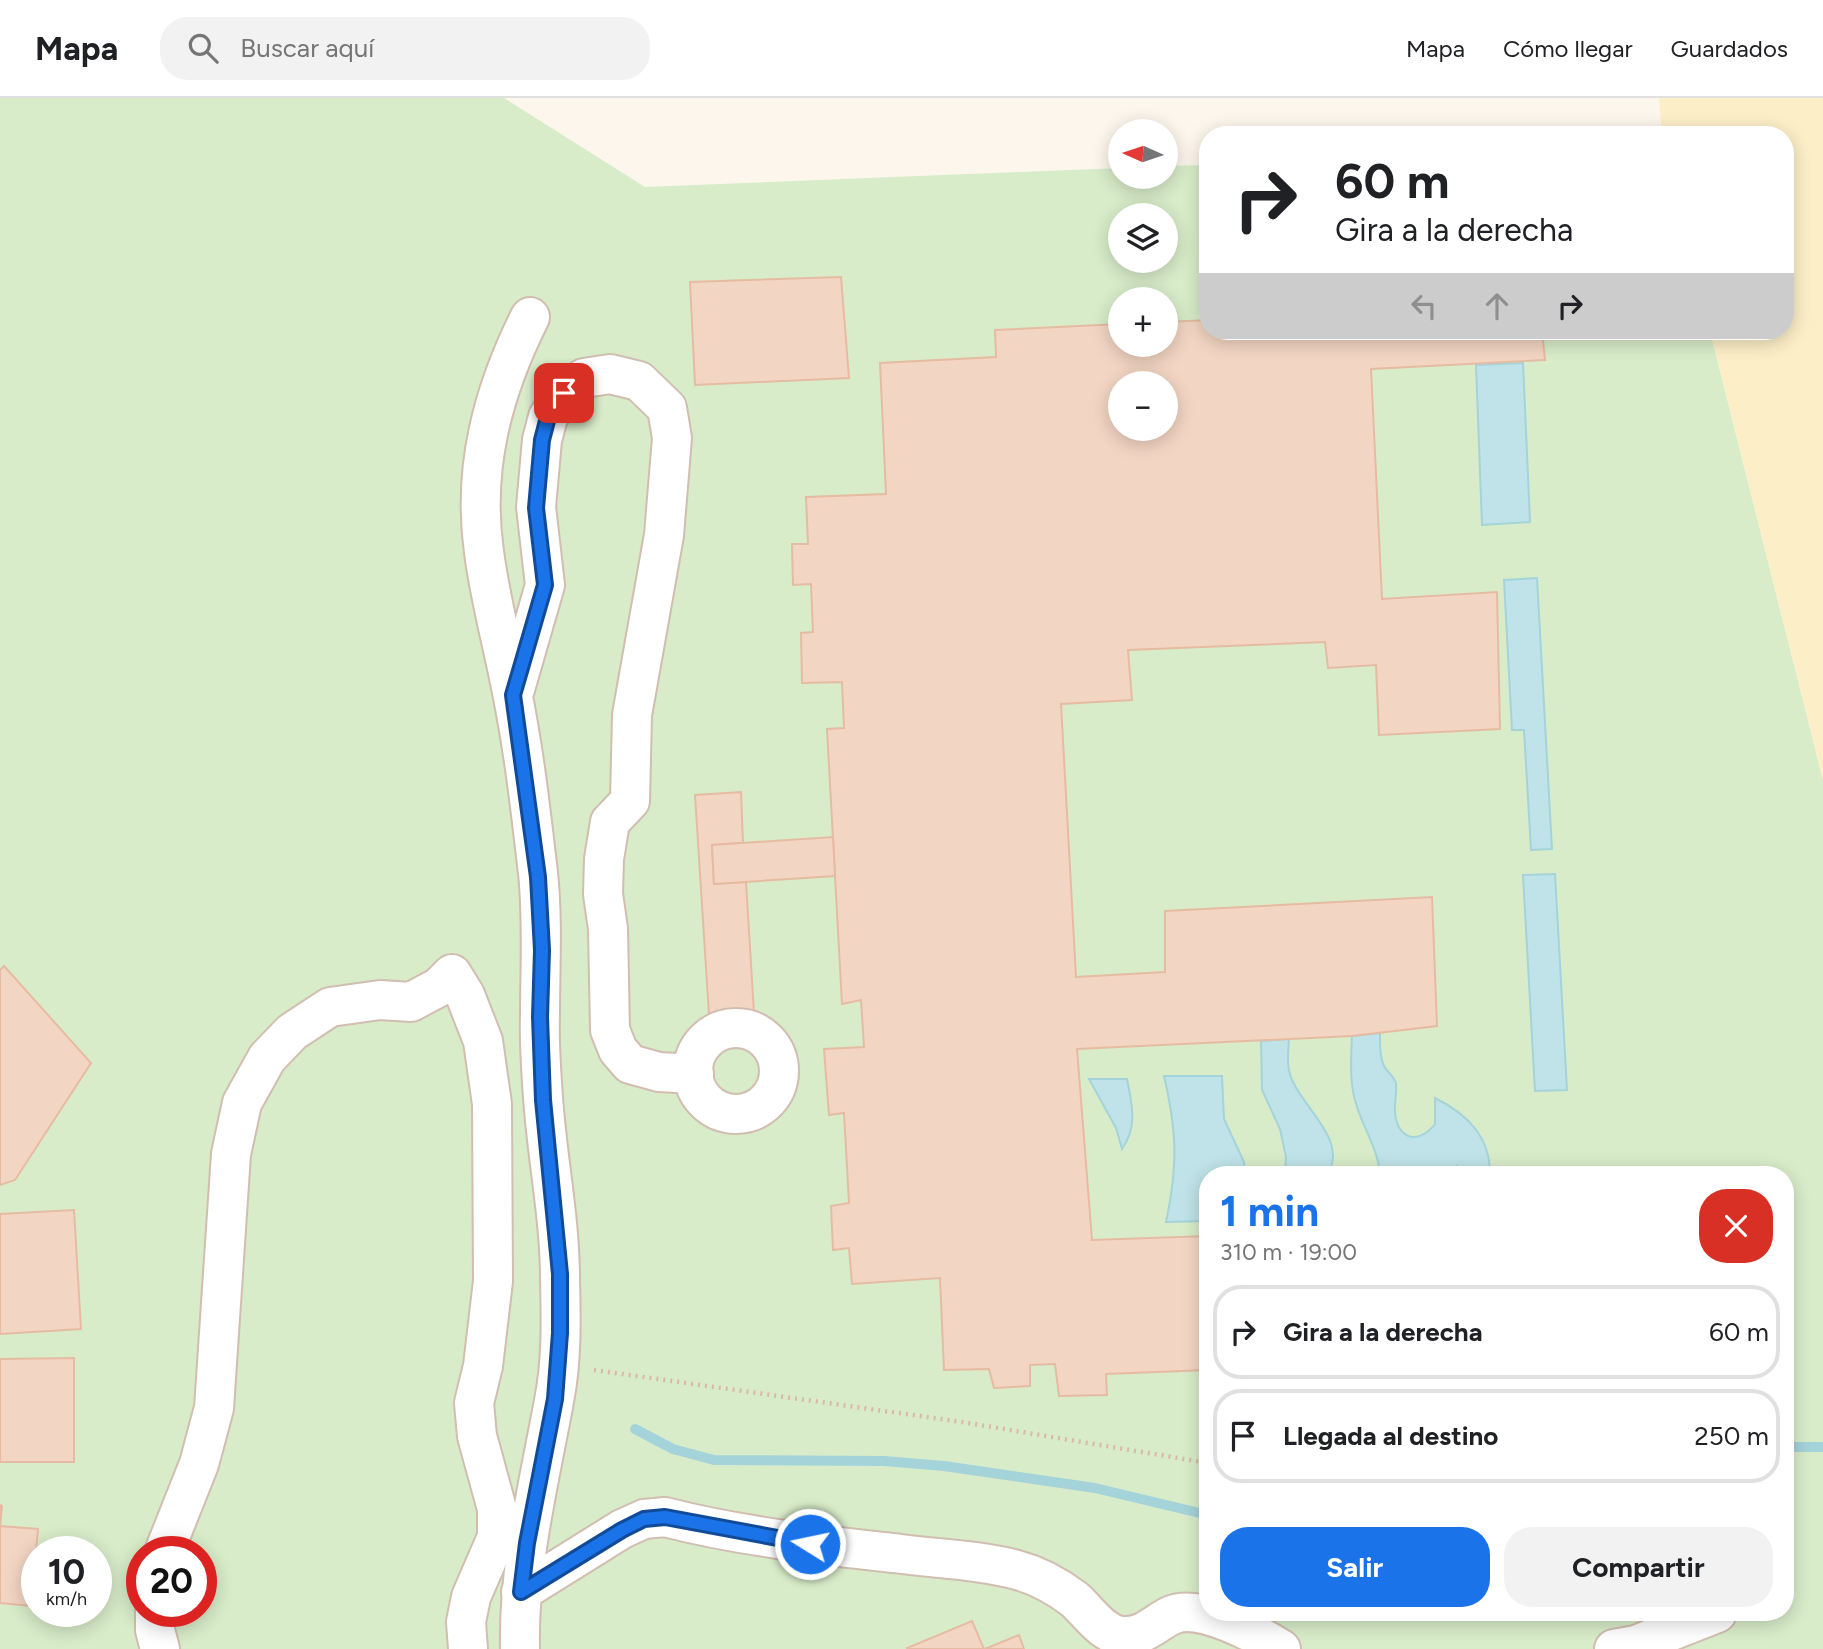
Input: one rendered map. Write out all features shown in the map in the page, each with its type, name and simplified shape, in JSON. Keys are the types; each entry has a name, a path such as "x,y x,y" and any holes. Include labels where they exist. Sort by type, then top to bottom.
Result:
{"street":[{"path":"520,1649 521,1592 527,1543 555,1399 560,1274 543,1100 540,1017 542,950 538,877 513,695 484,553 481,519 482,478 496,399 510,357 530,317"},
{"path":"513,695 545,585 536,508 542,440 548,417 564,393 584,378 610,374 639,381 667,408 672,438 664,535 632,715 630,801 610,822 604,859 603,894 608,929 610,1030 618,1050 630,1064 659,1072 694,1074"},
{"path":"170,1536 199,1464 214,1408 231,1154 242,1103 267,1058 292,1032 330,1007 380,1000 411,1002 439,987 452,974 465,995 483,1041 492,1117 493,1281 483,1366 474,1403 477,1436 498,1509 497,1538 471,1597 466,1622 468,1649"},
{"path":"521,1592 622,1530 644,1519 665,1517 810,1544 973,1562 1018,1570 1062,1592 1103,1627 1122,1636 1143,1633 1172,1615 1199,1612"},
{"path":"1222,1621 1281,1649"},
{"path":"1614,1649 1636,1645 1697,1621"},
{"path":"155,1627 160,1649"}],"path":[{"path":"558,1365 949,1420 1199,1462"}],"green space":[{"path":"0,98 504,98 645,187 1108,168 1108,189 1178,189 1178,166 1199,165 1199,340 1712,340 1823,780 1823,1649 0,1649"}],"sand":[{"path":"1659,98 1823,98 1823,780 1712,340 1794,340 1794,126 1661,126"}],"water":[{"path":"1523,363 1530,522 1482,525 1476,365"},
{"path":"1537,578 1552,849 1531,850 1524,730 1512,730 1504,580"},
{"path":"1555,874 1567,1090 1535,1091 1523,875"},
{"path":"1380,1033 1382,1062 1396,1084 1395,1112 1404,1134 1416,1137 1429,1131 1435,1124 1435,1098 1457,1111 1474,1128 1486,1148 1489,1166 1379,1166 1354,1098 1352,1036"},
{"path":"1289,1039 1289,1071 1299,1092 1329,1138 1333,1150 1330,1166 1285,1166 1280,1129 1262,1090 1261,1041"},
{"path":"1164,1076 1222,1076 1224,1119 1244,1166 1199,1166 1199,1221 1166,1222 1174,1166 1171,1114"},
{"path":"1089,1079 1127,1079 1132,1124 1122,1149 1116,1128"}],"building":[{"path":"841,277 849,378 695,385 690,282"},
{"path":"1199,320 1199,340 1543,340 1545,360 1371,369 1382,599 1497,592 1500,729 1379,735 1376,665 1328,668 1325,642 1128,650 1132,700 1061,704 1076,977 1165,972 1165,911 1432,897 1437,1026 1352,1036 1077,1049 1092,1240 1199,1236 1199,1370 1106,1374 1107,1395 1059,1396 1055,1364 1030,1365 1030,1386 994,1388 989,1369 944,1370 940,1278 852,1284 849,1248 833,1250 831,1206 849,1203 844,1113 829,1115 824,1049 864,1047 861,1000 842,1004 827,729 844,728 842,682 802,683 801,633 813,632 811,584 793,585 792,544 808,544 806,497 886,494 880,363 996,357 995,330 1108,325 1108,357 1178,357 1178,321"},
{"path":"741,792 743,843 712,845 714,884 746,882 754,1013 709,1015 695,795"},
{"path":"833,837 835,876 714,884 712,845"},
{"path":"4,966 91,1063 15,1180 0,1185 0,970"},
{"path":"74,1210 81,1329 0,1334 0,1214"},
{"path":"74,1358 74,1462 0,1462 0,1359"},
{"path":"0,1526 38,1529 37,1536 21,1536 21,1605 0,1603"},
{"path":"972,1621 984,1649 907,1648"},
{"path":"1019,1635 1024,1649 985,1649"}],"waterway":[{"path":"635,1429 673,1449 714,1460 884,1461 944,1466 1095,1488 1199,1513"},
{"path":"1794,1447 1823,1447"}],"route":[{"path":"564,393 548,417 542,440 536,508 545,585 513,695 538,877 542,950 540,1017 543,1100 560,1274 560,1333 555,1399 527,1543 521,1592 644,1519 665,1517 810,1544"}]}
